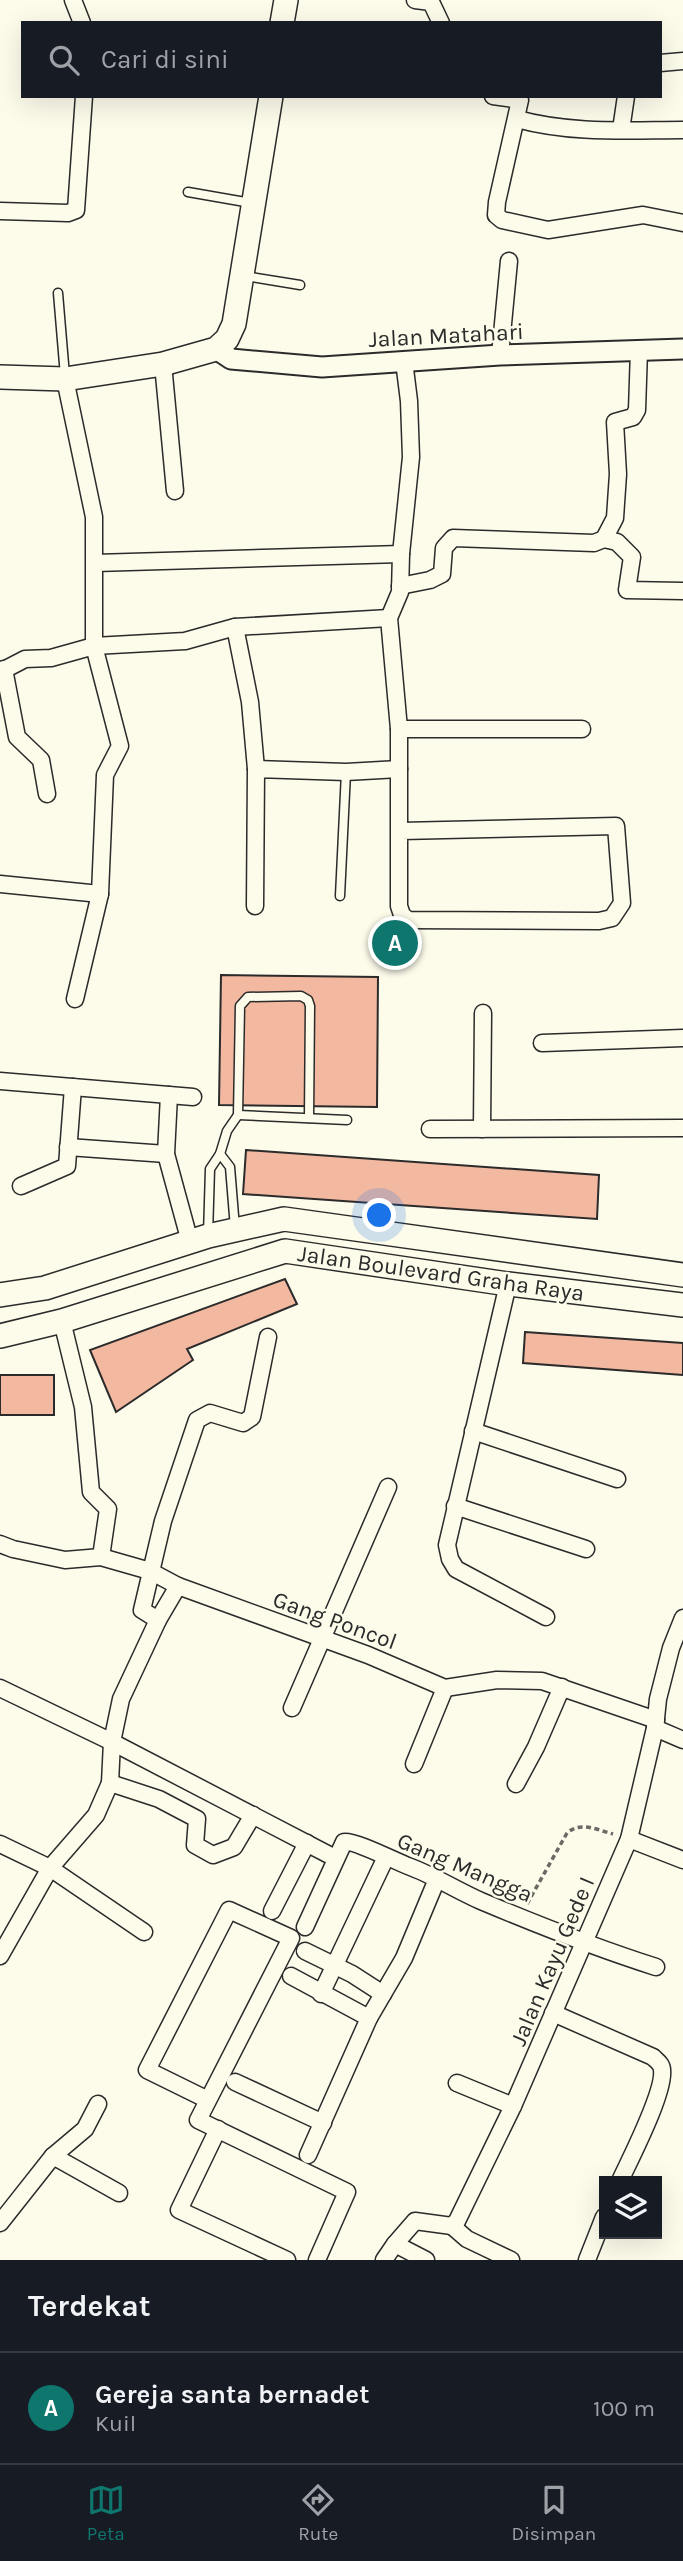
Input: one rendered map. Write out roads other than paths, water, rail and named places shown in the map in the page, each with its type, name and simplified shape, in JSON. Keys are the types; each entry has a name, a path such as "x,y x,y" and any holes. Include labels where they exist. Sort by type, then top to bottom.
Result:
{"main road":[{"path":"282,21 286,0"},
{"path":"0,377 65,379 163,364 216,349 227,339 234,324 271,98"},
{"path":"284,1219 285,1251"},
{"name":"Jalan Boulevard Graha Raya","path":"0,1295 45,1288 199,1239 284,1219 683,1275"},
{"name":"Jalan Boulevard Graha Raya","path":"0,1336 62,1321 285,1251 508,1284 683,1305"}],"street":[{"path":"72,0 81,21"},
{"path":"415,0 431,2 440,21"},
{"path":"662,63 683,61"},
{"path":"0,211 68,213 76,210 84,98"},
{"path":"507,98 520,100 497,202 496,215 502,220 548,230 643,215 683,223"},
{"path":"621,130 626,98"},
{"path":"517,119 595,131 683,130"},
{"path":"500,355 509,261"},
{"name":"Jalan Matahari","path":"216,349 231,359 322,367 500,355 683,349"},
{"path":"604,539 615,518 618,474 615,422 632,417 637,410 639,350"},
{"path":"401,831 616,826 622,902 612,918 599,921 408,920 402,915 399,906 399,729 389,618 400,586 411,457 404,361"},
{"path":"163,364 175,491"},
{"path":"65,379 94,517 94,646 120,746 105,775 100,894 75,999"},
{"path":"400,586 430,580 442,574 444,548 453,538 594,543 604,539 617,542 632,557 627,590 683,591"},
{"path":"95,563 401,554"},
{"path":"47,794 41,760 17,737 2,671 25,659 51,658 94,646 185,641 235,627 389,618"},
{"path":"235,627 250,702 256,769 254,906"},
{"path":"399,729 582,729"},
{"path":"256,769 346,772 399,769"},
{"path":"0,884 100,894"},
{"path":"482,1129 483,1013"},
{"path":"542,1044 683,1038"},
{"path":"0,1080 192,1097"},
{"path":"21,1186 67,1166 73,1087"},
{"path":"169,1095 166,1154 199,1239"},
{"path":"430,1129 683,1128"},
{"path":"68,1147 166,1154"},
{"path":"508,1284 447,1545 450,1559 456,1569 546,1617"},
{"path":"62,1321 87,1430 91,1492 108,1509 101,1556"},
{"path":"158,1620 142,1610 163,1521 197,1420 210,1413 243,1423 252,1417 268,1336"},
{"path":"473,1431 617,1479"},
{"path":"292,1708 388,1487"},
{"path":"455,1506 586,1549"},
{"name":"Gang Poncol","path":"0,1544 65,1560 101,1556 150,1571 178,1586 368,1655 445,1688"},
{"path":"0,1956 50,1868 96,1815 110,1783 112,1742 121,1699 158,1620 178,1586"},
{"name":"Jalan Kayu Gede I","path":"452,2225 457,2221 513,2106 629,1839 659,1699 677,1651 682,1623"},
{"path":"414,1764 445,1688 497,1680 542,1681 562,1687 655,1724 683,1740"},
{"path":"516,1784 536,1747 562,1687"},
{"path":"0,1688 112,1742 335,1858 305,1927"},
{"path":"110,1783 159,1799 197,1819 195,1845 214,1855 234,1847 253,1815"},
{"path":"629,1839 683,1860"},
{"name":"Gang Mangga","path":"335,1858 347,1840 584,1944 656,1967"},
{"path":"272,1911 307,1843"},
{"path":"0,1844 50,1868 144,1933"},
{"path":"321,1994 386,1857"},
{"path":"308,2155 369,2018 404,1958 437,1879"},
{"path":"208,2100 147,2070 229,1910 291,1938 198,2120 346,2192 317,2260"},
{"path":"305,1951 383,1994"},
{"path":"291,1976 369,2018"},
{"path":"553,2013 653,2057 660,2063 663,2071 658,2094 622,2176"},
{"path":"235,2082 323,2123"},
{"path":"457,2082 513,2106"},
{"path":"0,2223 53,2156 85,2129 98,2104"},
{"path":"218,2129 179,2210 287,2260"},
{"path":"53,2156 119,2193"},
{"path":"384,2260 415,2221 452,2225 467,2239 511,2260"},
{"path":"587,2260 599,2230"},
{"path":"395,2244 426,2260"}],"lane":[{"path":"188,192 254,204"},
{"path":"242,276 300,285"},
{"path":"58,293 65,379"},
{"path":"340,896 346,772"},
{"path":"199,1239 210,1169 220,1154 227,1131 238,1115 240,1006 248,998 301,996 308,1000 309,1118"},
{"path":"238,1115 347,1119"},
{"path":"220,1154 230,1167 235,1229"},
{"path":"210,1169 230,1167"}],"place":[{"name":"Gereja santa bernadet","path":"395,943"}]}
